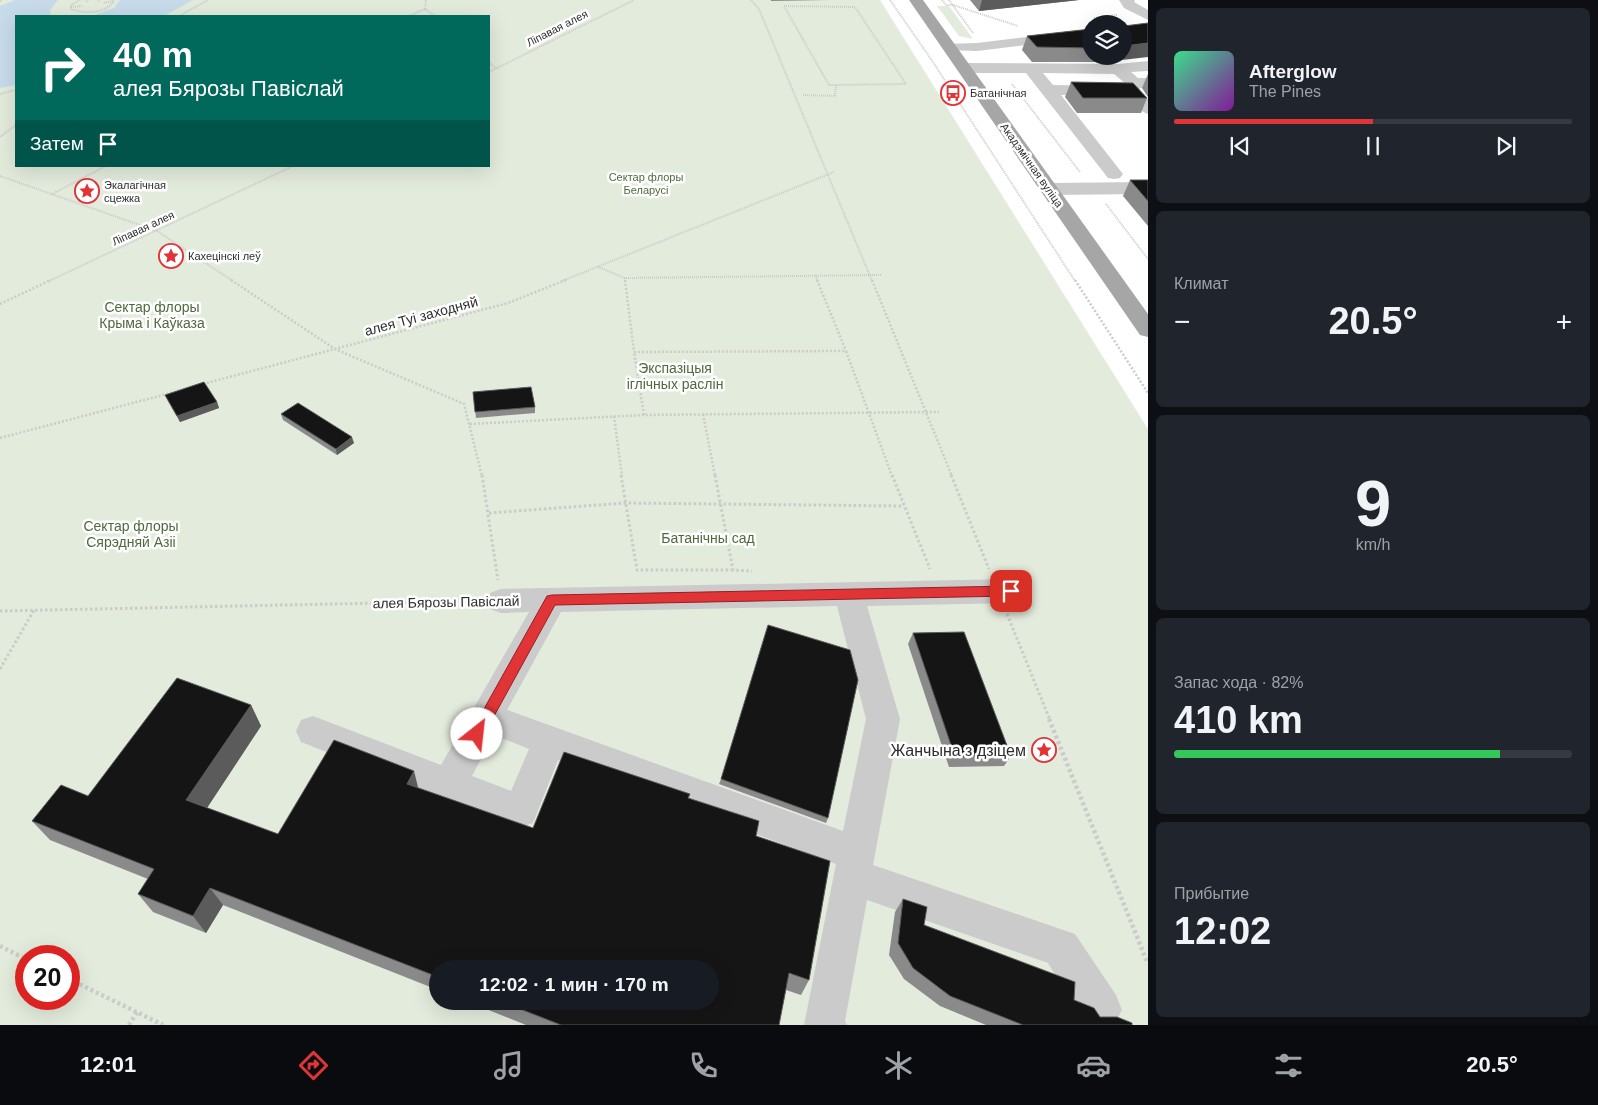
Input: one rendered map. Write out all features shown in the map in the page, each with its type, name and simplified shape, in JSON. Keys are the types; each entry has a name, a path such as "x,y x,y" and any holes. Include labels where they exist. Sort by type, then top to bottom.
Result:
{"main road":[{"name":"Акадэмічная вуліца","path":"916,0 1148,330"}],"street":[{"path":"1126,0 1144,21"},
{"path":"950,47 977,47 1082,34"},
{"path":"965,68 1118,69 1148,66"},
{"path":"1031,69 1114,174"},
{"path":"1118,69 1138,86 1148,109"},
{"path":"1049,90 1138,86"},
{"path":"1050,189 1148,188"},
{"name":"алея Бярозы Павіслай","path":"501,600 1005,591"},
{"path":"826,1025 824,1024 883,719 849,594"},
{"path":"448,784 552,600"},
{"path":"486,717 1061,948 1101,1010"},
{"path":"313,731 520,811 549,741"}],"path":[{"path":"70,7 80,0"},
{"path":"70,7 82,12 103,9 114,2 114,0 103,3"},
{"path":"182,15 208,0"},
{"path":"425,8 426,0"},
{"name":"Ліпавая алея","path":"490,72 634,0"},
{"path":"751,0 759,9 868,275 1005,591 1148,964"},
{"path":"890,0 931,59 1148,393"},
{"path":"942,0 946,5 953,5 1020,26"},
{"path":"949,0 964,21"},
{"path":"70,7 82,6"},
{"path":"784,6 855,7 906,84 836,84 829,85 784,6"},
{"path":"82,12 86,8"},
{"path":"411,15 425,8"},
{"path":"425,8 434,15"},
{"path":"490,63 496,69"},
{"path":"1000,68 1148,259"},
{"path":"803,96 835,96 836,84"},
{"path":"0,94 15,90"},
{"path":"0,137 15,126"},
{"path":"51,194 104,167"},
{"name":"Ліпавая алея","path":"0,304 291,167"},
{"name":"алея Туі заходняй","path":"201,385 508,303 834,172"},
{"path":"0,176 156,232 335,349 464,404 489,512 501,600"},
{"path":"598,267 625,278 881,274"},
{"path":"815,275 846,351 904,506 940,593"},
{"path":"625,278 644,415"},
{"path":"634,352 846,351"},
{"path":"0,438 182,390"},
{"path":"470,424 644,415 939,412"},
{"path":"703,414 733,570"},
{"path":"614,416 625,503 637,570 753,571"},
{"path":"489,512 625,503 904,506"},
{"name":"алея Бярозы Павіслай","path":"0,611 501,600"},
{"path":"0,669 34,610"},
{"path":"0,946 15,954"},
{"path":"80,984 163,1025"},
{"path":"129,1025 137,1012"}],"green space":[{"name":"Батанічны сад","path":"0,0 880,0 1148,429 1148,1025 0,1025"},
{"path":"937,6 949,6 973,39 959,36"}],"water":[{"path":"15,0 58,0 50,10 51,15 15,15 15,85 0,88 0,6"},
{"path":"120,0 193,0 166,15 95,15 114,8"}],"building":[{"path":"1148,23 1148,43 1132,45 1132,25"},
{"path":"1082,30 1082,48 1037,47 1027,36"},
{"path":"1071,82 1133,83 1147,98 1083,98"},
{"path":"1130,180 1148,180 1148,201"},
{"path":"204,382 217,402 177,416 165,395"},
{"path":"531,387 535,407 475,412 473,392"},
{"path":"298,403 352,437 336,449 281,414"},
{"path":"768,625 850,650 858,680 828,818 721,779"},
{"path":"964,632 1011,756 955,757 913,633"},
{"path":"177,678 251,705 186,800 278,834 334,740 414,771 407,784 533,828 564,752 690,794 688,798 759,821 756,836 830,861 809,980 789,973 779,1025 561,1025 523,1010 719,1010 719,960 429,960 429,973 210,888 193,916 138,894 154,869 32,821 61,785 88,796"},
{"path":"903,899 927,907 924,925 1075,982 1074,1000 1094,1008 1100,1017 1117,1017 1132,1023 1132,1025 1023,1025 950,996 913,968 898,943"}],"place":[{"name":"Батанічная","path":"953,93"},
{"name":"Экалагічная сцежка","path":"87,191"},
{"name":"Кахецінскі леў","path":"171,256"},
{"name":"Жанчына з дзіцем","path":"1044,750"}],"route":[{"path":"477,734 552,600 1011,591"}],"park label":[{"name":"Сектар флоры Беларусі","path":"646,183"},
{"name":"Сектар флоры Крыма і Каўказа","path":"152,316"},
{"name":"Экспазіцыя іглічных раслін","path":"675,376"},
{"name":"Сектар флоры Сярэдняй Азіі","path":"131,534"}]}
